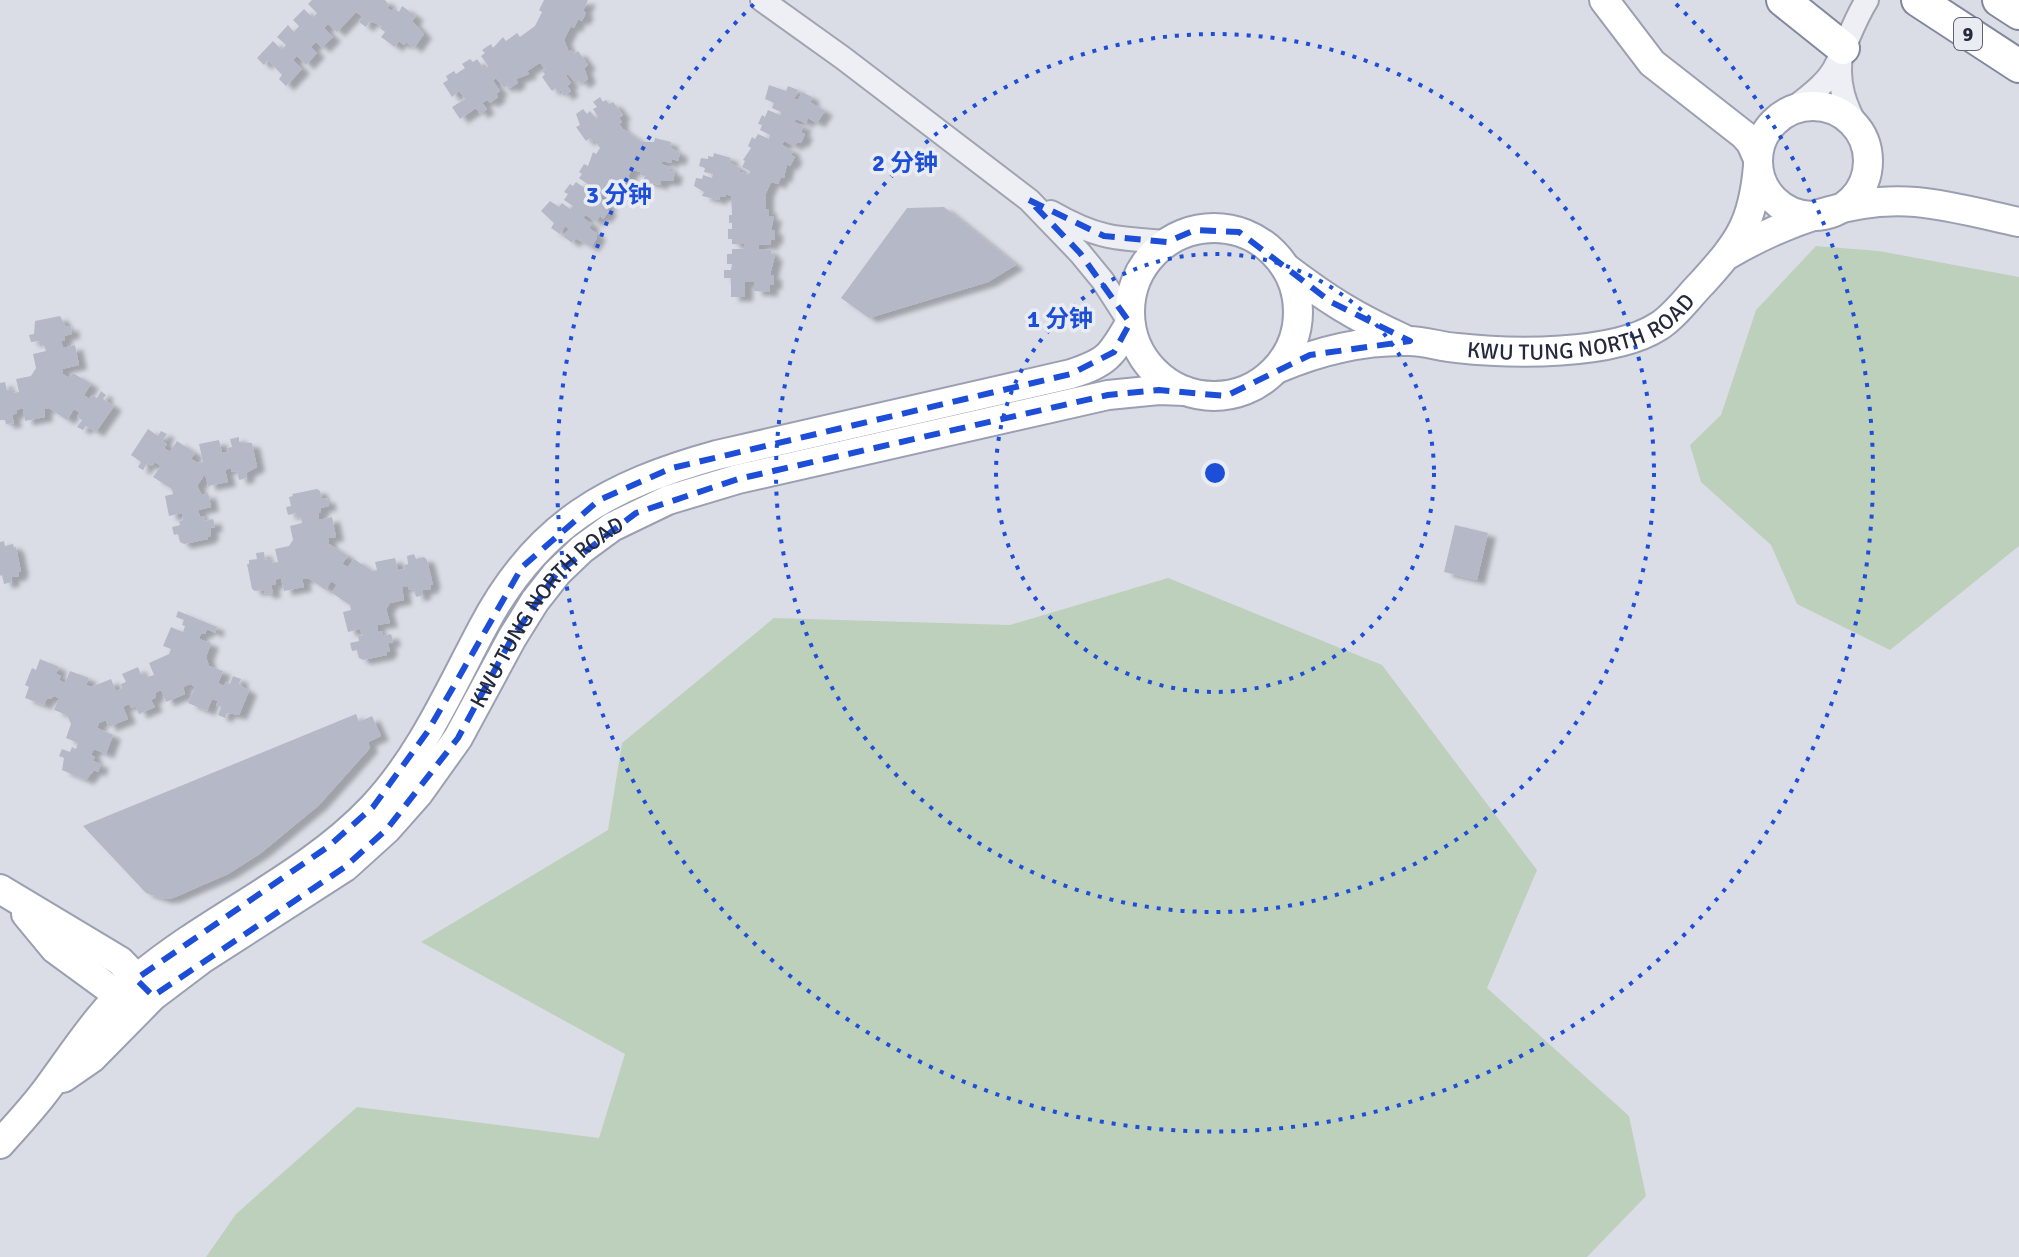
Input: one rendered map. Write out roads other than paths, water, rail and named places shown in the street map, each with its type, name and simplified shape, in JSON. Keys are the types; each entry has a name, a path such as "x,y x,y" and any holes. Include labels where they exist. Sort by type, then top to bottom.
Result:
{"highway":[{"path":"1783,0 1843,48"},
{"name":"9","path":"1918,0 2019,66"},
{"name":"9","path":"1999,0 2019,13"}],"main road":[{"path":"1604,0 1652,63 1751,143 1762,183 1772,198 1786,209 1804,215 1822,215 1840,209 1916,202 2019,222"},
{"path":"1711,109 1732,122 1750,126 1762,125 1811,106 1829,108 1845,116 1862,142 1876,173 1916,202"},
{"name":"KWU TUNG NORTH ROAD","path":"0,1144 46,1089 72,1051 143,995 345,867 387,829 418,794 458,738 535,601 565,565 612,527 668,500 738,479 1108,395 1134,391 1185,391 1205,396 1235,393 1263,381 1279,368 1335,348 1410,341 1494,351 1565,350 1631,339 1660,325 1728,254 1740,237 1755,199 1759,148 1766,131 1785,114"},
{"path":"1840,209 1854,197 1864,182 1868,164 1862,142"},
{"name":"KWU TUNG NORTH ROAD","path":"1728,254 1792,223 1840,209"},
{"name":"KWU TUNG NORTH ROAD","path":"143,995 179,947 329,846 373,807 428,731 503,593 545,540 571,518 635,481 717,455 1071,374 1097,365 1114,352 1130,323 1131,299 1138,275 1150,257 1167,242 1195,230 1210,228 1239,232 1272,251 1286,268 1331,302 1357,318 1410,341"},
{"path":"1279,368 1290,351 1297,331 1299,311 1296,289 1286,268"},
{"path":"1130,323 1137,346 1149,365 1165,381 1185,391"},
{"path":"5,892 120,961 143,995"}],"street":[{"path":"762,0 1029,200 1082,230 1126,239 1167,242"},
{"path":"1785,114 1823,83 1833,70 1855,18 1866,2"},
{"path":"1843,48 1839,74 1845,105 1862,142"},
{"path":"1029,200 1080,253 1130,323"}]}
